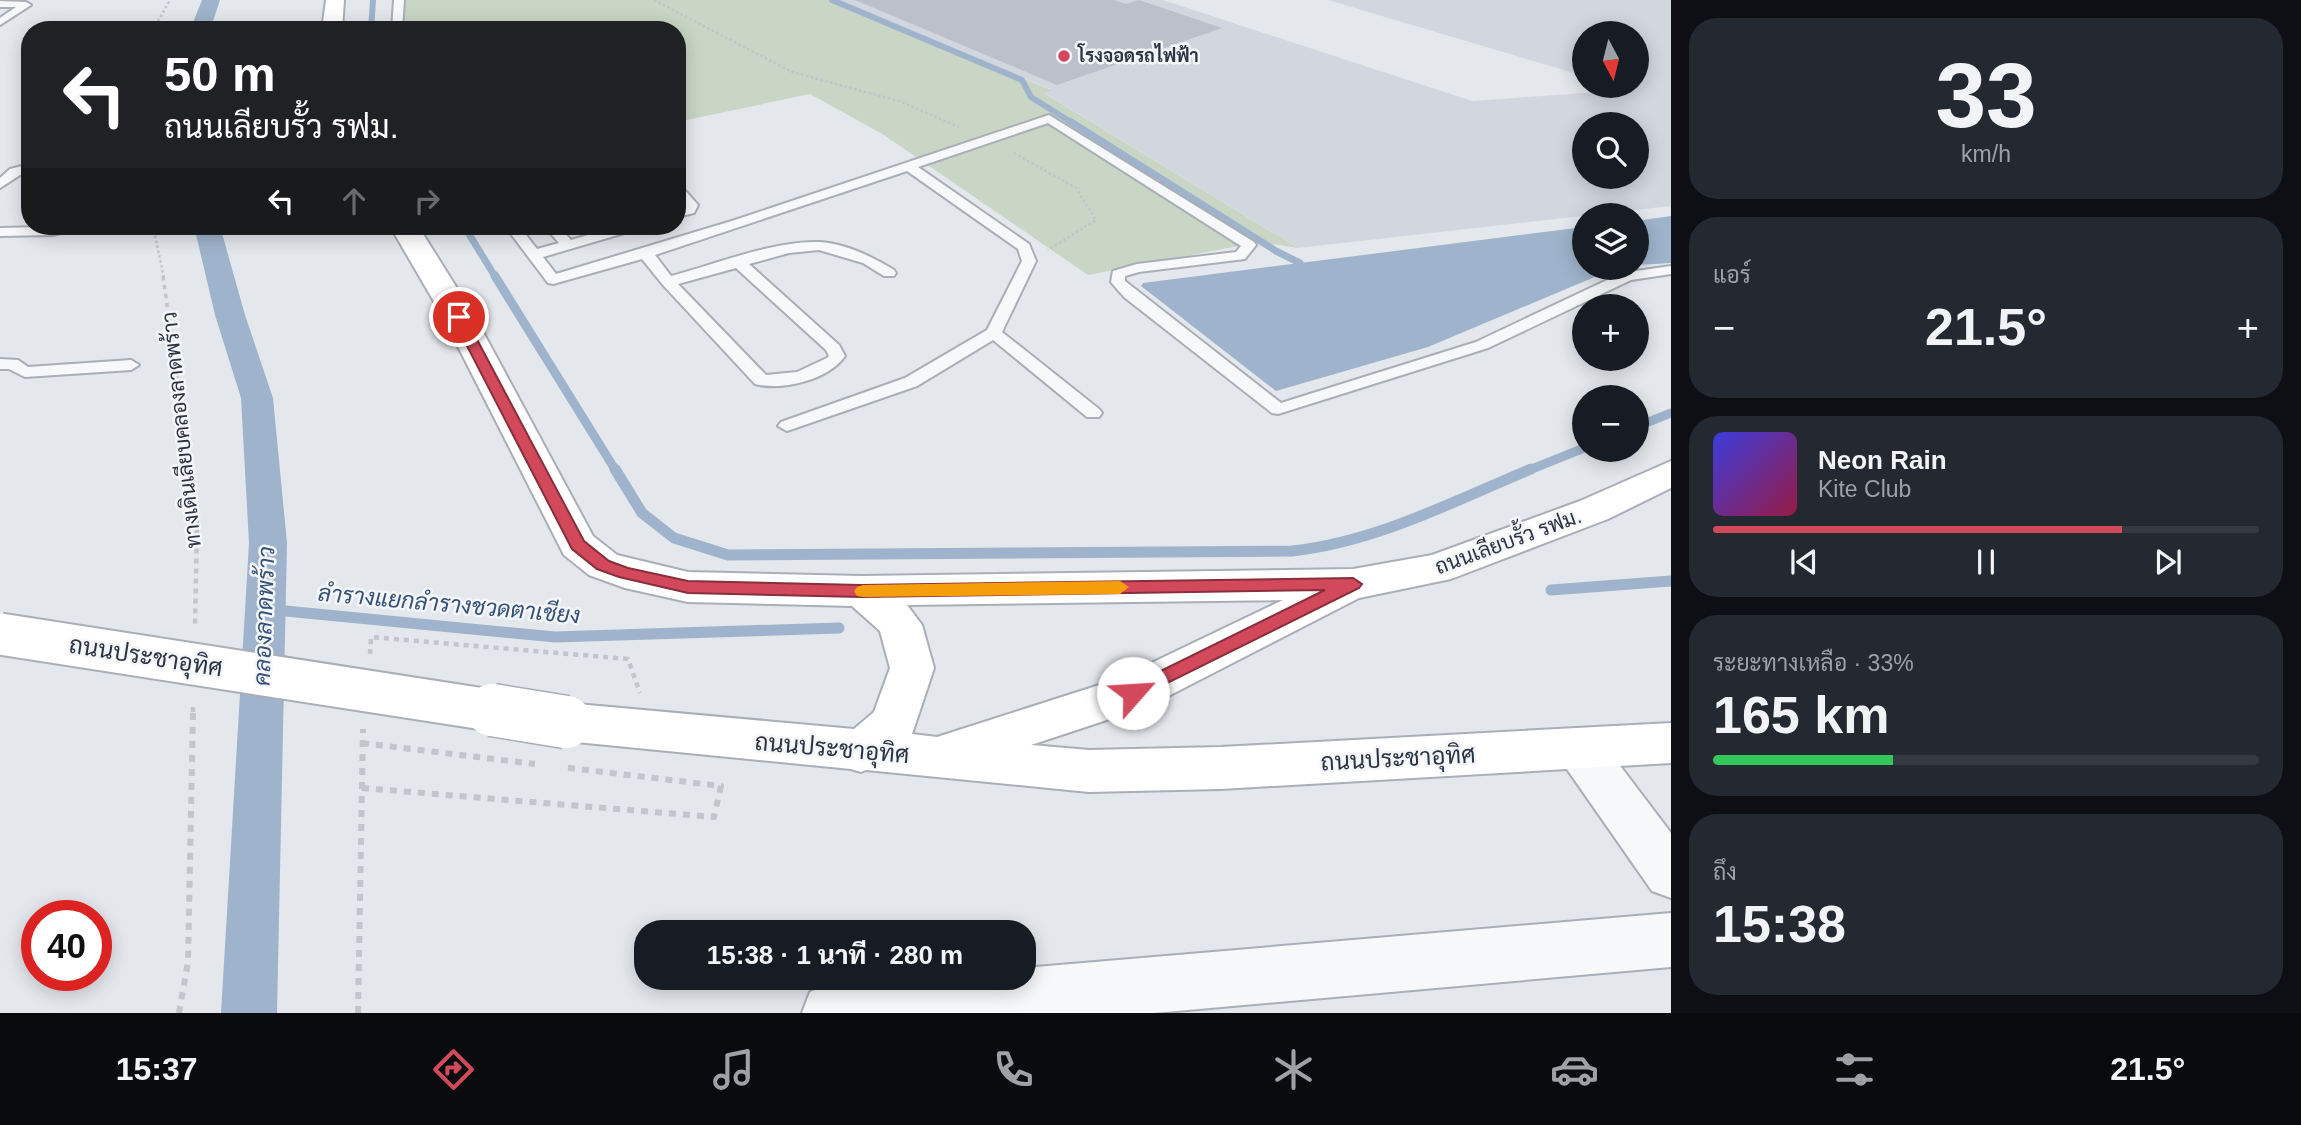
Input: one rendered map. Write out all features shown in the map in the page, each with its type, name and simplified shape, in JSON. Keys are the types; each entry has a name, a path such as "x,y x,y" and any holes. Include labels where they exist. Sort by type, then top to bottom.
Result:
{"street":[{"path":"333,21 335,0"},
{"name":"ถนนเลียบรั้ว รฟม.","path":"409,235 459,317 578,545 603,565 625,573 688,587 861,591 1353,584 1437,569 1594,510 1671,473"},
{"path":"932,758 1133,693 1353,584"},
{"path":"860,752 894,723 912,668 900,625 861,591"},
{"name":"ถนนประชาอุทิศ","path":"0,634 566,722 860,752 1089,771 1221,768 1671,743"},
{"path":"1579,748 1671,874"},
{"path":"832,1013 1014,1005 1671,940"}],"lane":[{"path":"397,21 398,0"},
{"path":"0,4 26,5 0,22"},
{"path":"519,235 553,279 647,255 907,164 1049,119 1249,245 1240,256 1137,268 1118,274 1118,282 1129,294 1278,410 1482,345 1627,276 1671,270"},
{"path":"787,425 911,382 994,333 1029,261 1024,247 907,164"},
{"path":"0,184 21,170"},
{"path":"0,232 21,232"},
{"path":"0,248 18,232"},
{"path":"559,235 567,244"},
{"path":"533,255 600,235"},
{"path":"668,282 788,249 820,246 868,260 889,273"},
{"path":"647,255 668,282 761,380 777,381 800,376 836,360 832,348 739,263"},
{"path":"994,333 1093,413"},
{"path":"0,363 12,364 25,372 131,365"}],"path":[{"path":"158,21 170,0"},
{"path":"654,0 792,72 899,101 987,139 1076,188 1096,220 1029,261"},
{"name":"ทางเดินเลียบคลองลาดพร้าว","path":"155,235 162,267 197,524 194,634"},
{"path":"369,664 371,637 628,659 653,730"},
{"path":"179,1013 188,962 193,702"},
{"path":"358,1013 362,743 365,716"},
{"path":"362,743 542,765"},
{"path":"362,788 715,817 721,786 555,766"}],"shaded area":[{"path":"838,0 1163,0 1472,101 1572,94 1572,98 1649,98 1649,21 1572,21 1572,72 1328,0 1671,0 1671,206 1649,208 1649,203 1572,203 1572,217 1298,248 1043,92 1050,89"}],"green space":[{"path":"403,0 838,0 1051,90 1044,93 1298,248 1259,242 1088,275 884,135 810,94 686,120 686,21 401,21"}],"water":[{"path":"1671,216 1671,263 1649,264 1649,219"},
{"path":"1572,229 1572,280 1587,280 1428,347 1276,391 1141,286 1143,283"}],"building":[{"name":"โรงจอดรถไฟฟ้า","path":"855,0 1114,0 1126,4 1139,0 1222,28 1057,85"}],"waterway":[{"name":"คลองลาดพร้าว","path":"203,21 211,0"},
{"path":"372,21 373,0"},
{"path":"832,0 1022,80 1031,97 1074,124"},
{"path":"1071,122 1276,251 1300,263"},
{"name":"คลองลาดพร้าว","path":"209,235 230,315 257,398 268,543 249,1013"},
{"path":"470,235 496,278"},
{"path":"495,276 616,471"},
{"path":"1649,422 1671,413"},
{"path":"1527,471 1572,453"},
{"path":"615,469 642,513 674,538 728,555 1292,551 1384,530 1531,469"},
{"name":"ลำรางแยกลำรางชวดตาเชียง","path":"1551,590 1671,581"},
{"name":"ลำรางแยกลำรางชวดตาเชียง","path":"265,609 555,637 839,628"}],"slow traffic":[{"path":"863,591 1120,587"}],"place":[{"name":"โรงจอดรถไฟฟ้า","path":"1064,56"}],"route":[{"path":"459,317 578,545 603,565 625,573 688,587 861,591 1353,584 1133,693"}]}
